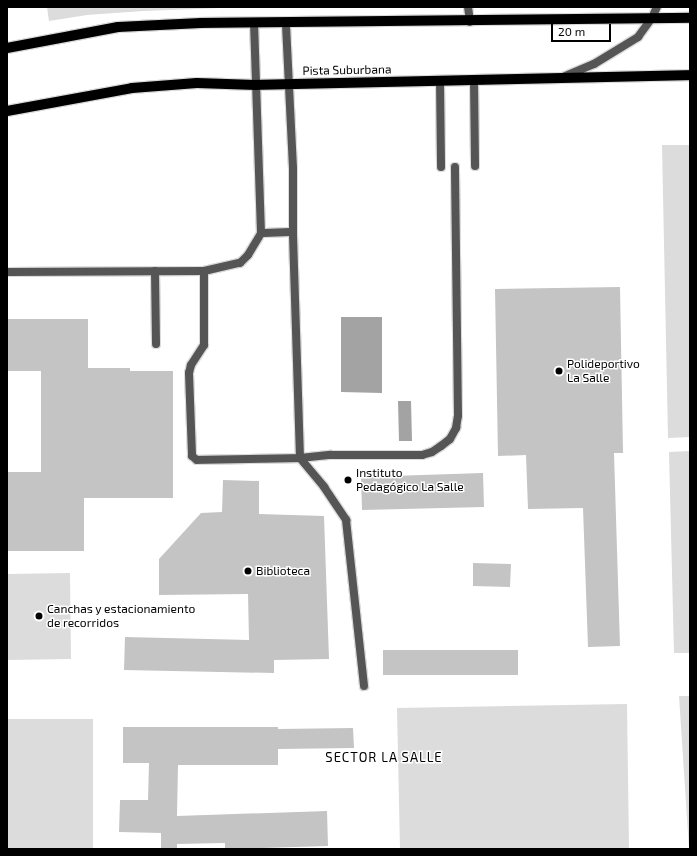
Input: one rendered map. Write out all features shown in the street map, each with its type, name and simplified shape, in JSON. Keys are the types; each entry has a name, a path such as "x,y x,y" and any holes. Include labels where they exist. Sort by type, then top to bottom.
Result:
{"main road":[{"path":"7,48 118,27 286,22 470,22 690,18"},
{"name":"Pista Suburbana","path":"7,111 132,88 197,83 256,85 690,76"}],"lane":[{"path":"468,7 470,22"},
{"path":"561,78 594,64 638,37 652,18 657,7"},
{"path":"286,22 293,168 293,232 300,458 324,486 346,520 364,686"},
{"path":"7,272 204,271 240,263 248,255 262,233 254,23"},
{"path":"440,80 441,167"},
{"path":"474,80 475,166"},
{"path":"204,271 204,345 191,365 189,373 192,456 197,460 300,458 331,455 422,455 432,452 450,439 456,428 458,416 455,167"},
{"path":"262,233 293,232"},
{"path":"155,271 156,344"}],"shaded area":[{"path":"47,7 246,7 143,11 87,15 49,21"},
{"path":"662,145 690,145 690,437 668,438"},
{"path":"341,317 382,317 382,393 341,392"},
{"path":"398,401 411,401 412,441 399,441"},
{"path":"690,451 690,653 674,653 669,452"},
{"name":"Canchas y estacionamiento de recorridos","path":"70,573 71,659 7,660 7,574"},
{"path":"679,696 690,696 690,849 689,849"},
{"path":"627,704 629,849 400,849 397,708"},
{"path":"7,719 93,719 93,849 7,849"}],"building":[{"name":"Polideportivo La Salle","path":"620,287 623,453 614,453 620,646 588,647 583,508 528,509 526,455 498,456 495,289"},
{"path":"7,319 88,319 88,368 130,368 130,371 173,371 173,498 84,498 84,551 7,551 7,472 41,472 41,371 7,371"},
{"path":"483,473 484,507 362,510 361,477"},
{"name":"Biblioteca","path":"223,480 259,481 259,514 324,516 329,659 274,660 274,673 124,670 125,637 249,640 248,594 159,595 159,559 201,513 222,512"},
{"path":"473,563 511,564 510,587 473,586"},
{"path":"383,650 518,650 518,675 383,675"},
{"path":"123,727 278,727 278,729 353,728 354,748 278,749 278,765 178,765 177,816 327,811 328,846 225,849 225,843 177,844 177,849 161,849 161,833 119,832 120,800 148,800 149,763 123,763"}],"place":[{"name":"Polideportivo La Salle","path":"559,371"},
{"name":"Instituto Pedagógico La Salle","path":"348,480"},
{"name":"Biblioteca","path":"248,571"},
{"name":"Canchas y estacionamiento de recorridos","path":"39,616"}],"district":[{"name":"SECTOR LA SALLE","path":"384,757"}]}
